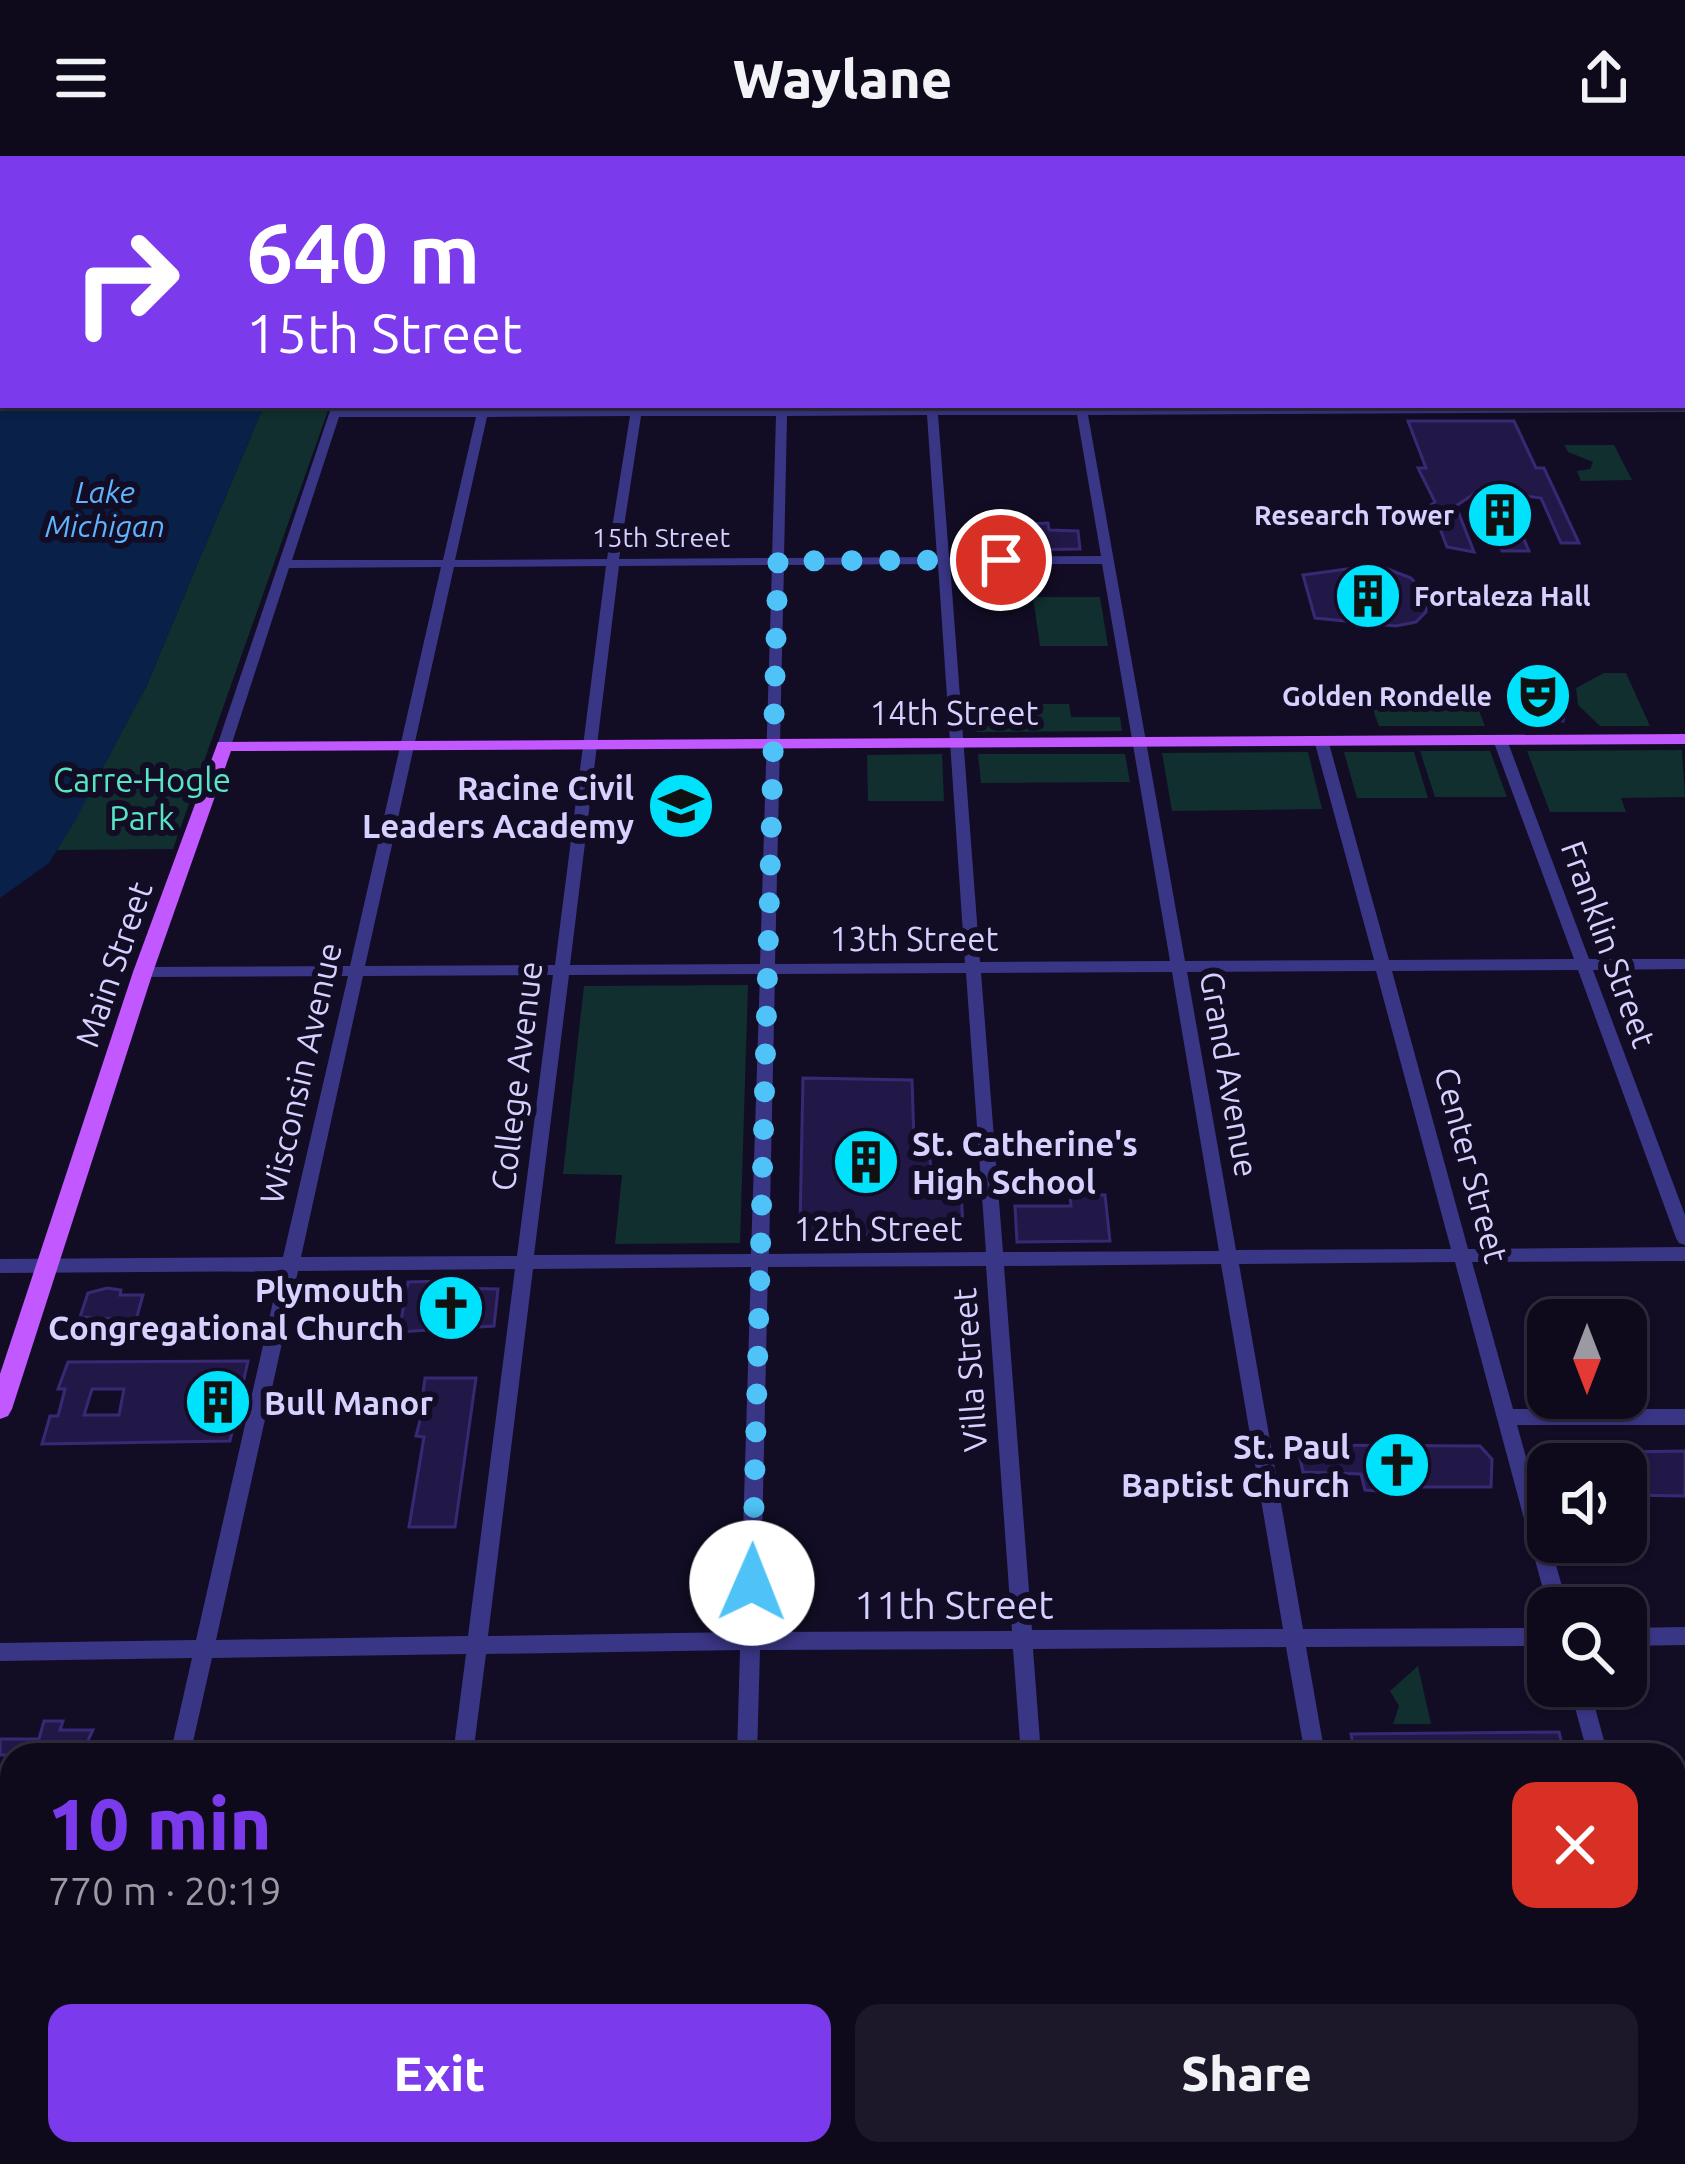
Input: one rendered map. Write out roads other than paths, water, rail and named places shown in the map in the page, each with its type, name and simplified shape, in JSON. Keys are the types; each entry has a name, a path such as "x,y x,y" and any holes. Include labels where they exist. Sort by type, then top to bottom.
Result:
{"main road":[{"name":"14th Street","path":"224,746 1685,739"},
{"name":"Main Street","path":"0,1409 143,972 224,746"}],"street":[{"path":"747,1743 782,408"},
{"name":"Grand Avenue","path":"1082,408 1313,1743"},
{"path":"336,409 1232,408"},
{"name":"Main Street","path":"224,746 336,409"},
{"name":"Wisconsin Avenue","path":"183,1743 483,409"},
{"name":"College Avenue","path":"465,1743 613,562 637,409"},
{"name":"Villa Street","path":"933,409 1030,1743"},
{"name":"15th Street","path":"286,564 1108,560"},
{"name":"Center Street","path":"1322,740 1552,1587"},
{"name":"Franklin Street","path":"1501,740 1685,1238"},
{"name":"13th Street","path":"143,972 1685,964"},
{"name":"12th Street","path":"0,1267 1685,1254"},
{"path":"1506,1418 1685,1417"},
{"path":"1647,1637 1685,1636"},
{"name":"11th Street","path":"0,1652 750,1641 1527,1637"},
{"path":"1585,1707 1595,1743"}],"water":[{"name":"Lake Michigan","path":"0,408 263,408 146,687 75,821 49,863 0,898"}],"place":[{"name":"Research Tower","path":"1500,515"},
{"name":"Fortaleza Hall","path":"1368,596"},
{"name":"Golden Rondelle","path":"1538,696"},
{"name":"Racine Civil Leaders Academy","path":"681,806"},
{"name":"St. Catherine's High School","path":"866,1162"},
{"name":"Plymouth Congregational Church","path":"451,1308"},
{"name":"Bull Manor","path":"218,1402"},
{"name":"St. Paul Baptist Church","path":"1397,1465"}],"park label":[{"name":"Carre-Hogle Park","path":"142,798"}]}
